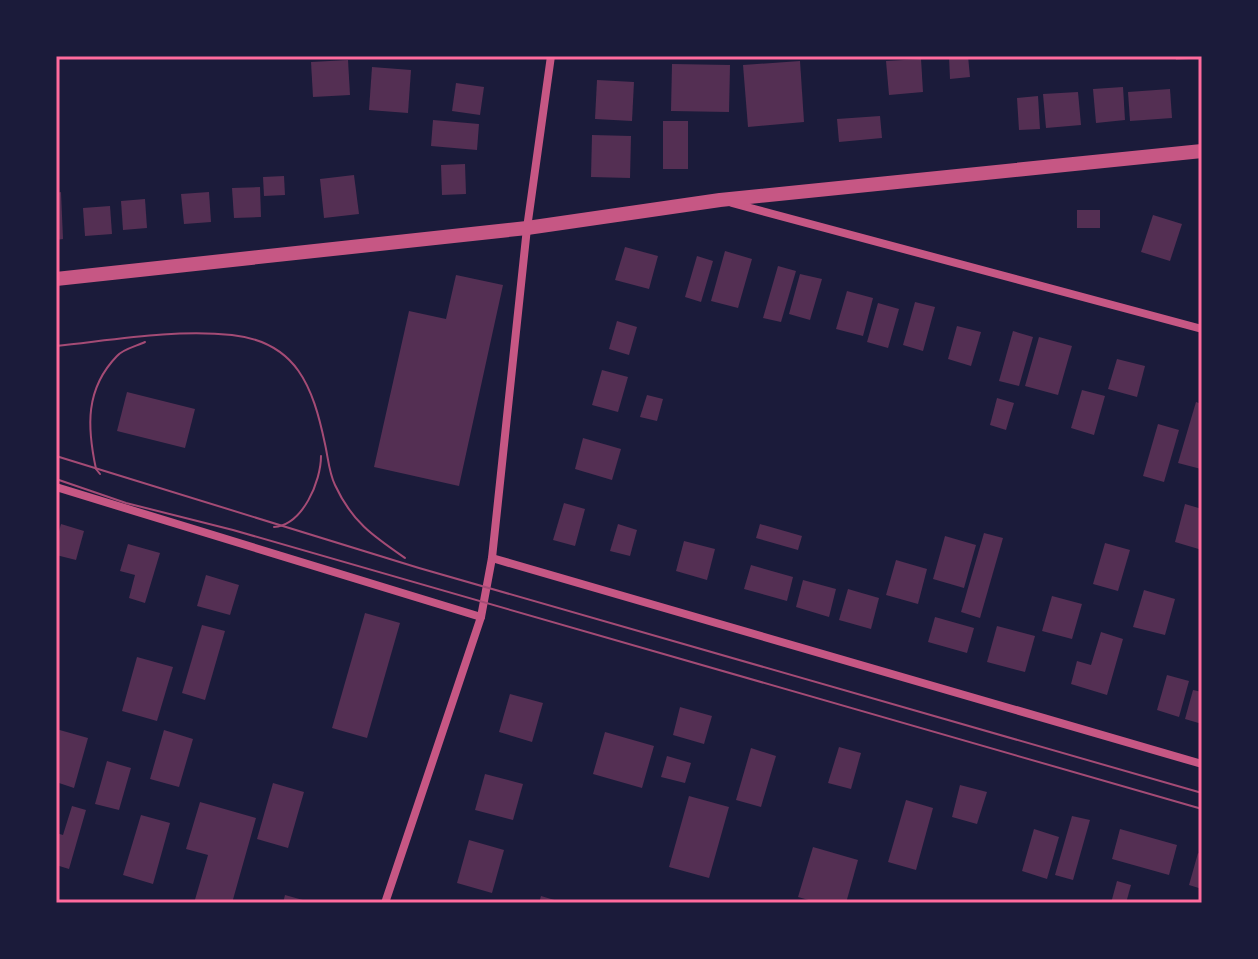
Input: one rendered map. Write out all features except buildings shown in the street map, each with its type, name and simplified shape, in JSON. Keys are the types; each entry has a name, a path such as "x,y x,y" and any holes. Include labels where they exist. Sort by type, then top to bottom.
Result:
{"street":[{"path":"385,903 481,617 492,558 527,228 551,56"},
{"path":"56,279 527,228 720,200 1202,151"},
{"path":"720,200 1202,329"},
{"path":"56,487 481,617"},
{"path":"492,558 1202,764"}],"tram line":[{"path":"56,346 188,333 232,335 254,339 272,347 287,358 307,386 315,404 331,475 342,498 364,527 405,558"},
{"path":"100,474 96,469 91,438 94,395 117,356 145,342"},
{"path":"56,456 419,568 1202,793"},
{"path":"274,527 294,519 302,510 314,489 321,456"},
{"path":"56,479 126,503 233,530 1202,809"}]}
